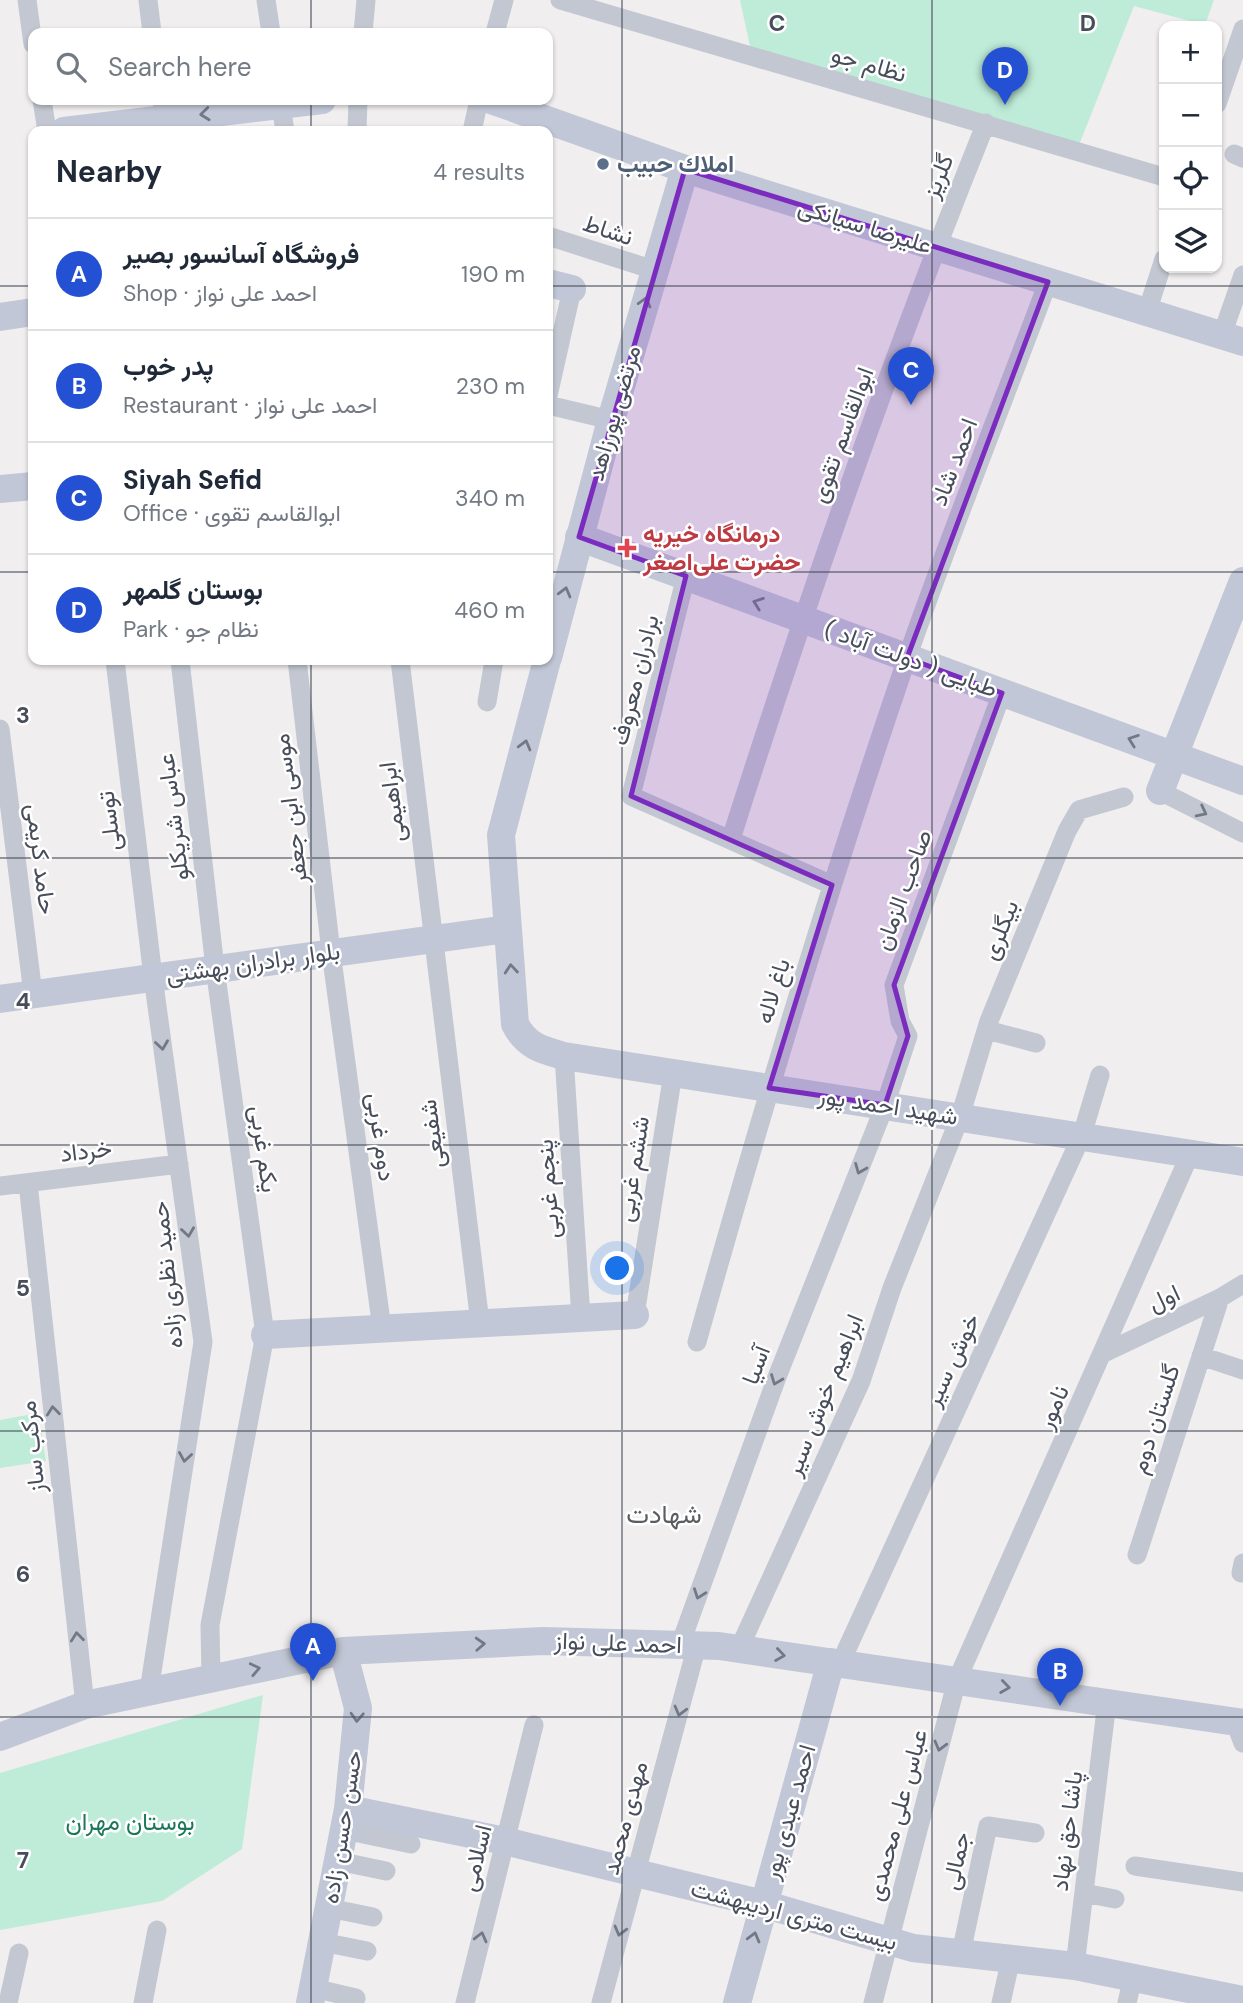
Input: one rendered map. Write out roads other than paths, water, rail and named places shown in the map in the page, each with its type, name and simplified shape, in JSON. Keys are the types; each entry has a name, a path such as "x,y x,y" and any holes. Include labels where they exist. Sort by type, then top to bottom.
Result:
{"street":[{"path":"27,0 31,28"},
{"path":"148,0 151,28"},
{"path":"266,0 270,28"},
{"path":"363,28 366,0"},
{"path":"496,28 504,0"},
{"name":"نظام جو","path":"560,0 1159,175"},
{"path":"1222,90 1243,29"},
{"path":"43,105 46,126"},
{"path":"97,126 164,116 282,112 305,105"},
{"path":"357,126 358,105"},
{"path":"474,126 484,105"},
{"name":"علیرضا سیانکی","path":"487,105 552,126"},
{"name":"گلریز","path":"936,248 986,123"},
{"name":"علیرضا سیانکی","path":"553,126 936,248 1232,338"},
{"name":"مرتضی پورزاهد","path":"553,636 611,420 685,169"},
{"name":"نشاط","path":"553,238 654,270"},
{"name":"ابوالقاسم تقوی","path":"731,839 801,619 936,248"},
{"path":"1147,312 1160,273"},
{"path":"1243,275 1232,338 1243,355"},
{"name":"احمد شاد","path":"907,658 1048,282"},
{"path":"553,350 560,286"},
{"path":"0,317 28,313"},
{"path":"553,406 611,420"},
{"path":"0,489 28,486"},
{"name":"طبایی ( دولت آباد )","path":"579,537 1243,781"},
{"name":"برادران معروف","path":"686,576 631,796 731,839"},
{"path":"1241,593 1160,791 1243,833"},
{"name":"باغ لاله","path":"696,1342 769,1087 832,884 907,658"},
{"name":"توسلی","path":"116,665 153,977"},
{"name":"عباس شریکلو","path":"181,665 215,968"},
{"name":"موسی ابن جعفر","path":"298,665 331,952"},
{"name":"ابراهیمی","path":"401,665 433,938"},
{"path":"486,702 493,665"},
{"name":"مرتضی پورزاهد","path":"534,1047 521,1036 515,1024 501,835 545,665"},
{"name":"صاحب الزمان","path":"885,1105 908,1036 900,1021 894,985 1002,693"},
{"name":"حامد کریمی","path":"0,729 33,994"},
{"name":"بیگلری","path":"960,1117 987,1030 1067,831 1079,810 1124,797"},
{"path":"731,839 832,884"},
{"name":"بلوار برادران بهشتی","path":"0,999 507,929"},
{"name":"شفیعی","path":"433,938 480,1324"},
{"name":"دوم غربی","path":"331,952 382,1329"},
{"name":"یکم غربی","path":"211,1678 210,1625 265,1335 215,968"},
{"name":"حمید نظری زاده","path":"149,1691 203,1342 153,977"},
{"path":"987,1030 1036,1043"},
{"name":"شهید احمد پور","path":"534,1047 564,1056 1243,1162"},
{"name":"پنجم غربی","path":"564,1056 581,1318"},
{"name":"ششم غربی","path":"635,1315 673,1073"},
{"name":"خوش سیر","path":"835,1663 1082,1135 1100,1075"},
{"name":"آسیا","path":"689,1645 777,1377 885,1105"},
{"name":"ابراهیم خوش سیر","path":"739,1649 862,1381 895,1282 960,1117"},
{"name":"نامور","path":"957,1680 1191,1152"},
{"name":"خرداد","path":"0,1186 179,1164"},
{"name":"مرکب ساز","path":"28,1183 85,1705"},
{"name":"اول","path":"1104,1353 1220,1298 1243,1284"},
{"name":"گلستان دوم","path":"1137,1555 1220,1298"},
{"path":"265,1335 635,1315"},
{"path":"1201,1356 1243,1370"},
{"name":"احمد علی نواز","path":"0,1737 85,1705 343,1651 543,1641 739,1649 1107,1702 1240,1729"},
{"name":"مهدی محمد","path":"601,2003 636,1873 689,1645"},
{"name":"حسن حسن زاده","path":"311,1996 346,1820 358,1708 343,1651"},
{"name":"احمد عبدی پور","path":"737,2003 763,1904 835,1663"},
{"name":"عباس علی محمدی","path":"873,2003 957,1680"},
{"name":"پاشا حق نهاد","path":"1075,1966 1107,1702"},
{"name":"اسلامی","path":"465,2003 534,1725"},
{"path":"346,1820 411,1844"},
{"name":"بیست متری اردیبهشت","path":"346,1820 505,1841 763,1904 913,1948 1075,1966 1130,1990 1242,1997"},
{"name":"جمالی","path":"961,1953 988,1826 1035,1833"},
{"path":"338,1861 386,1871"},
{"path":"1135,1866 1243,1882"},
{"path":"1084,1893 1115,1899"},
{"path":"329,1908 373,1917"},
{"path":"143,2003 157,1930"},
{"path":"322,1942 367,1951"},
{"path":"8,2003 19,1952"},
{"path":"1001,2003 1011,1958"},
{"path":"311,1996 356,1998"}],"place":[{"name":"بوستان گلمهر","path":"1005,105"},
{"name":"املاك حبيب","path":"603,164"},
{"name":"Siyah Sefid","path":"911,405"},
{"name":"درمانگاه خیریه حضرت علی‌اصغر","path":"627,548"},
{"name":"فروشگاه آسانسور بصیر","path":"313,1681"},
{"name":"پدر خوب","path":"1060,1706"}],"district":[{"name":"شهادت","path":"664,1514"}],"park label":[{"name":"بوستان مهران","path":"130,1822"}]}
